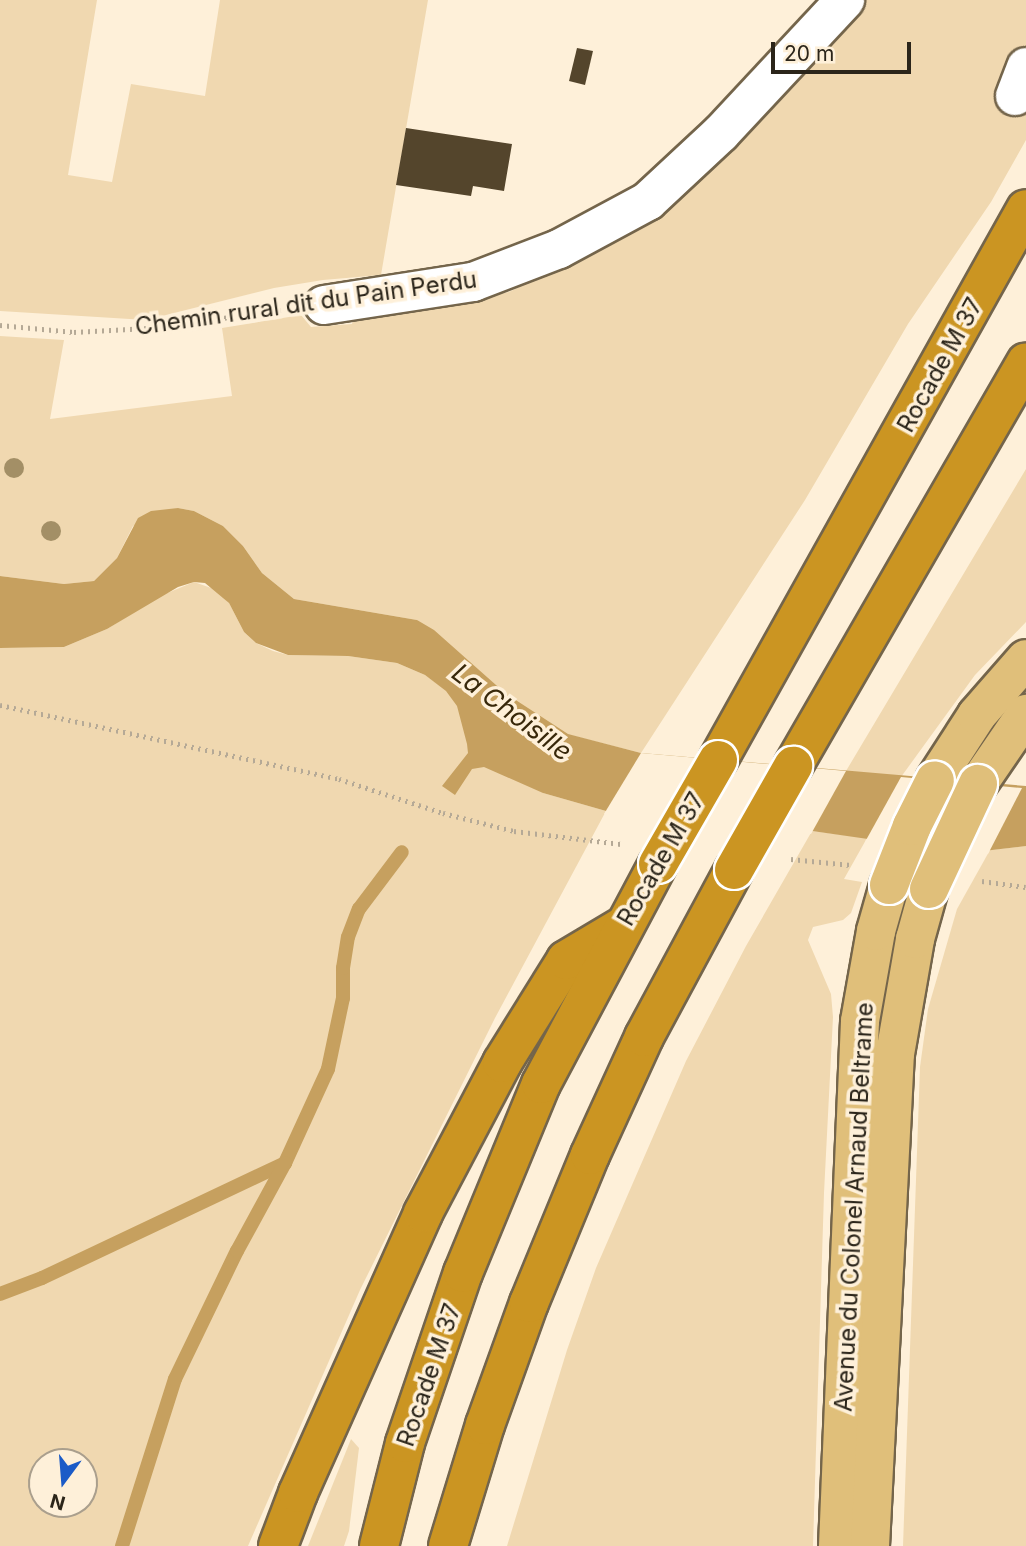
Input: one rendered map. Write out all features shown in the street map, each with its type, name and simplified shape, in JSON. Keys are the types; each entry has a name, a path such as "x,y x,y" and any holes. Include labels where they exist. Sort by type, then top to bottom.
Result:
{"highway":[{"name":"Rocade M 37","path":"379,1546 405,1443 463,1273 541,1084 623,926 719,760 1026,209"},
{"path":"448,1546 485,1425 529,1303 590,1155 644,1037 734,870 1026,362"},
{"path":"278,1546 298,1493 423,1213 502,1063 566,960 623,926"}],"main road":[{"name":"Avenue du Colonel Arnaud Beltrame","path":"838,1546 860,1021 876,931 876,876 907,837 935,780 977,716 1026,659"},
{"name":"Avenue du Colonel Arnaud Beltrame","path":"870,1546 895,1054 915,939 929,889 978,784 1026,714"}],"street":[{"name":"Chemin rural dit du Pain Perdu","path":"324,305 473,282 559,249 648,201 712,141 845,0"}],"path":[{"name":"Chemin rural dit du Pain Perdu","path":"0,325 74,332 148,328 324,305"},
{"path":"0,705 339,779 443,813 513,831 625,845"},
{"path":"782,859 876,876"},
{"path":"968,879 1026,887"}],"shaded area":[{"path":"0,0 97,0 68,175 112,182 131,84 205,96 220,0 428,0 381,275 274,288 146,320 0,311"},
{"path":"866,0 1026,0 1026,140 991,202 908,324 805,500 641,753 570,735 543,793 606,811 495,1018 360,1290 248,1546 0,1546 0,648 64,647 107,629 160,596 194,582 217,590 229,603 244,632 256,643 273,651 288,655 348,656 397,663 425,675 439,685 417,620 294,599 262,573 243,546 223,526 194,511 178,508 133,526 117,558 94,581 64,584 0,576 0,336 64,340 50,419 232,396 222,328 301,315 311,327 352,324 357,307 470,300 509,292 572,260 773,98"},
{"path":"1026,469 1026,622 975,675 901,777 846,771"},
{"path":"812,831 867,838 844,879 862,882 851,913 843,920 813,927 808,940 831,994 833,1017 824,1193 813,1546 507,1546 567,1350 596,1268 686,1061 746,946"},
{"path":"1026,846 1026,1546 903,1546 920,1067 928,1009 957,909 990,850"},
{"path":"351,1439 359,1448 349,1531 344,1546 308,1546"}],"water":[{"name":"La Choisille","path":"178,508 194,511 223,526 243,546 262,573 294,599 417,620 434,630 505,693 568,734 641,753 1026,786 1026,846 966,853 812,831 668,820 606,811 543,793 484,767 472,769 455,795 442,786 468,753 457,706 446,691 425,675 397,663 348,656 288,655 256,643 244,632 229,603 205,583 194,582 178,587 107,629 64,647 0,648 0,576 64,584 94,581 117,558 138,518 151,511"}],"pier":[{"path":"641,753 846,771 811,834 668,824 604,814"},
{"path":"901,777 1022,788 988,854 966,857 865,842"}],"building":[{"path":"577,48 593,51 585,85 569,81"},
{"path":"406,128 512,144 504,191 473,186 471,196 396,185"}],"waterway":[{"path":"0,1294 42,1278 285,1163 328,1069 343,998 343,968 348,937 359,909 402,852"},
{"path":"122,1546 175,1379 237,1251 285,1163"}]}
